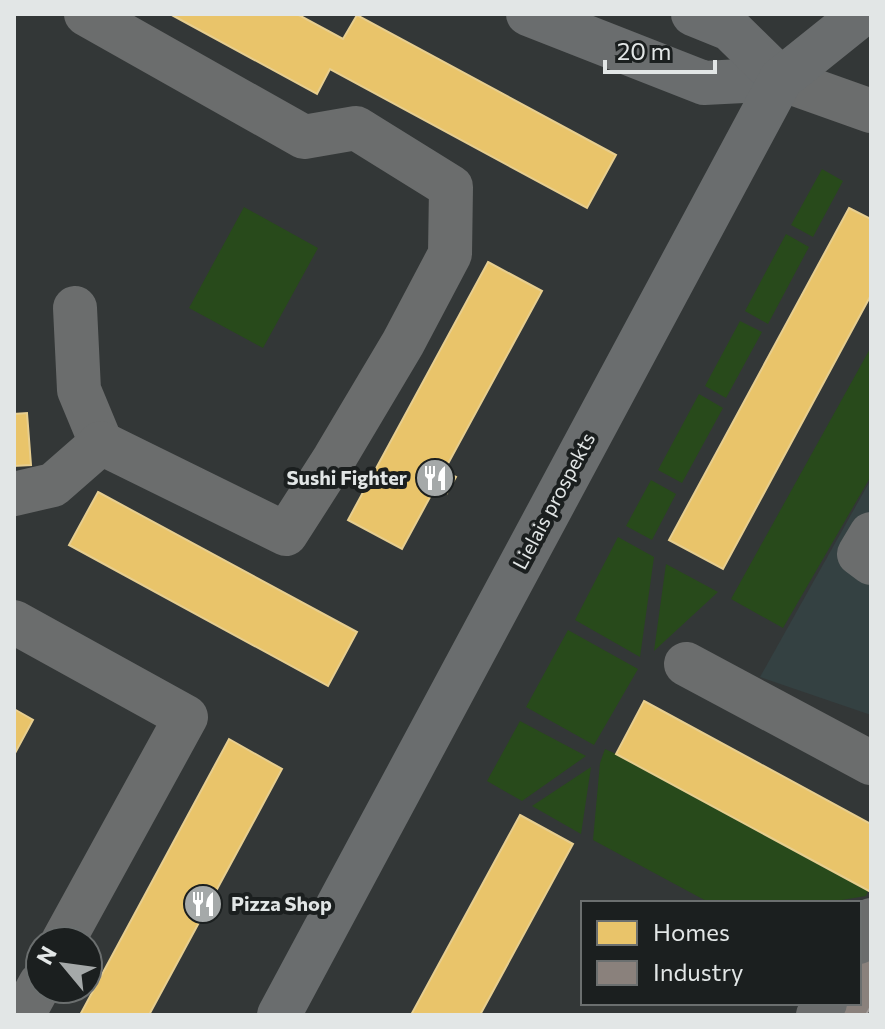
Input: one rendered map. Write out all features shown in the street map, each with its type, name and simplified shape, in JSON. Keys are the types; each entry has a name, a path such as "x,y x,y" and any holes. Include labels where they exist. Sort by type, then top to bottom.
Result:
{"main road":[{"path":"528,14 704,83 781,79"},
{"path":"693,14 730,29 781,79"},
{"name":"Lielais prospekts","path":"279,1015 781,79 862,14"}],"street":[{"path":"75,308 79,390 101,443 286,534 387,369 450,254 451,187 356,128 304,137 86,14"},
{"path":"781,79 871,111"},
{"path":"14,494 53,485 101,443"},
{"path":"871,534 859,554 871,563"},
{"path":"14,622 186,717 72,925"},
{"path":"686,664 871,763"},
{"path":"861,938 871,920"}],"shaded area":[{"path":"871,479 871,715 760,677"}],"green space":[{"path":"822,169 843,181 813,237 791,225"},
{"path":"244,207 318,248 263,348 189,308"},
{"path":"786,234 809,247 768,324 745,311"},
{"path":"740,321 762,332 726,398 705,386"},
{"path":"871,347 871,476 783,628 731,599"},
{"path":"699,394 723,408 682,483 658,470"},
{"path":"651,480 676,494 652,540 626,526"},
{"path":"618,537 654,557 640,657 575,620"},
{"path":"666,564 718,592 654,651"},
{"path":"568,630 638,669 594,745 526,707"},
{"path":"520,721 586,756 522,801 487,781"},
{"path":"605,749 616,754 868,891 866,896 836,901 706,901 593,840 600,763"},
{"path":"591,767 581,834 532,806"}],"building: Homes":[{"path":"170,14 297,14 343,39 357,15 616,155 587,208 330,69 317,94"},
{"path":"849,208 871,219 871,295 723,569 669,540"},
{"path":"488,262 542,291 444,471 456,477 447,493 436,486 402,549 348,520"},
{"path":"27,413 31,465 14,466 14,414"},
{"path":"98,492 357,632 328,686 69,545"},
{"path":"644,701 871,824 871,892 616,754"},
{"path":"14,709 33,720 14,755"},
{"path":"229,739 282,769 149,1015 80,1015 85,1005 104,1005 104,971"},
{"path":"520,815 573,844 480,1015 411,1015"}],"building: Industry":[{"path":"871,937 871,1006 866,1015 828,1015 834,1005 861,1005 861,955"}],"place":[{"name":"Sushi Fighter","path":"435,478"},
{"name":"Pizza Shop","path":"203,904"}]}
